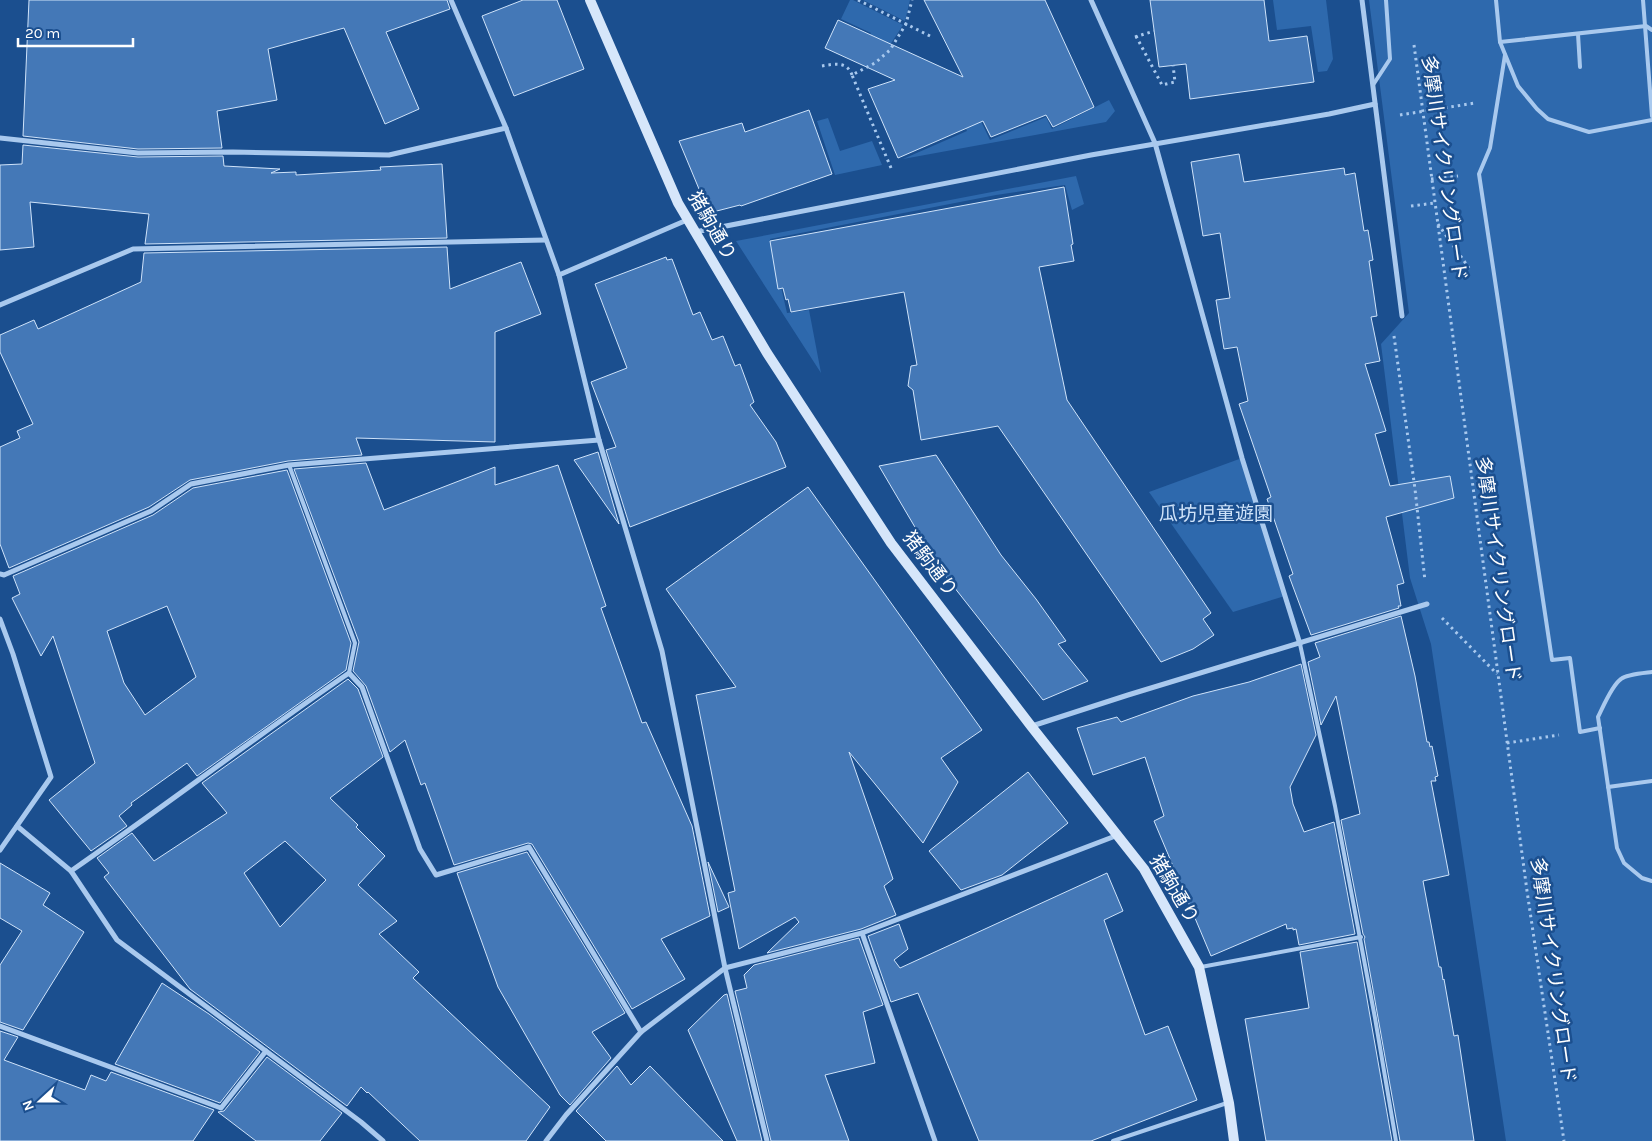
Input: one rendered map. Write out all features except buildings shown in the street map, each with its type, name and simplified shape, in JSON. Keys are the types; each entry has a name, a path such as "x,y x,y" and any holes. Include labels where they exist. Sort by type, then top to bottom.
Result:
{"street":[{"path":"451,0 506,128 559,275 599,440 662,651 725,968 767,1141"},
{"name":"猪駒通り","path":"590,0 678,203 693,232 767,353 891,543 1031,726 1144,869 1199,967 1229,1102 1234,1141"},
{"path":"1091,0 1155,143 1242,458 1300,644"},
{"path":"1362,0 1402,316"},
{"path":"693,232 1155,143 1329,114 1375,104"},
{"path":"0,138 138,153 233,152 389,155 506,128"},
{"path":"559,275 687,220"},
{"path":"0,306 133,249 546,240"},
{"path":"0,574 4,575 151,511 191,484 289,465 599,440"},
{"path":"1031,726 1427,604"},
{"path":"0,619 13,654 51,777 0,850"},
{"path":"71,871 146,819 283,718 349,673 362,687 420,849 436,875 529,847 641,1032"},
{"path":"17,826 71,871 117,940 361,1122 383,1141"},
{"path":"546,1141 566,1114 641,1032 725,968 862,933 1118,835"},
{"path":"862,933 935,1141"},
{"path":"0,1026 221,1108 266,1051"}],"lane":[{"path":"1373,85 1390,59 1386,0"},
{"path":"1496,0 1500,42 1518,86 1548,119 1589,132 1652,118 1643,0"},
{"path":"1500,42 1646,26 1652,30"},
{"path":"1578,34 1580,67"},
{"path":"1505,55 1490,148 1479,174 1552,660 1570,658 1580,732 1600,728"},
{"path":"289,465 355,643 349,673"},
{"path":"1300,644 1336,806 1361,937 1396,1141"},
{"path":"1652,672 1621,678 1607,698 1598,717 1617,848 1624,863 1642,878 1652,881"},
{"path":"1608,788 1652,781"},
{"path":"1199,967 1361,937"},
{"path":"1113,1141 1229,1102"}],"path":[{"path":"858,0 932,36"},
{"path":"852,75 875,64 890,50 906,24 912,0"},
{"path":"1136,36 1162,85 1175,82 1173,65"},
{"name":"多摩川サイクリングロード","path":"1413,37 1507,743 1564,1141"},
{"path":"822,66 843,64 850,69 891,168"},
{"path":"1423,112 1478,102"},
{"path":"1392,327 1415,489 1427,604 1498,674"},
{"path":"1507,743 1568,734"}],"green space":[{"path":"850,0 903,25 888,48 859,63 871,33 841,19"},
{"path":"863,0 910,0 905,21"},
{"path":"1273,0 1326,0 1333,59 1327,71 1318,72 1311,26 1277,30"},
{"path":"1369,0 1652,0 1652,1141 1506,1141 1431,644 1410,578 1381,344 1409,313"},
{"path":"961,80 990,140 1046,117 1052,129 1109,100 1115,111 1106,122 903,159 967,131 948,86"},
{"path":"828,118 840,151 872,141 882,165 835,175 817,121"},
{"path":"1076,176 1084,204 1072,210 1065,185 996,195 770,239 787,313 809,310 821,373 736,241"},
{"name":"瓜坊児童遊園","path":"1242,458 1285,596 1233,612 1149,492"}]}
